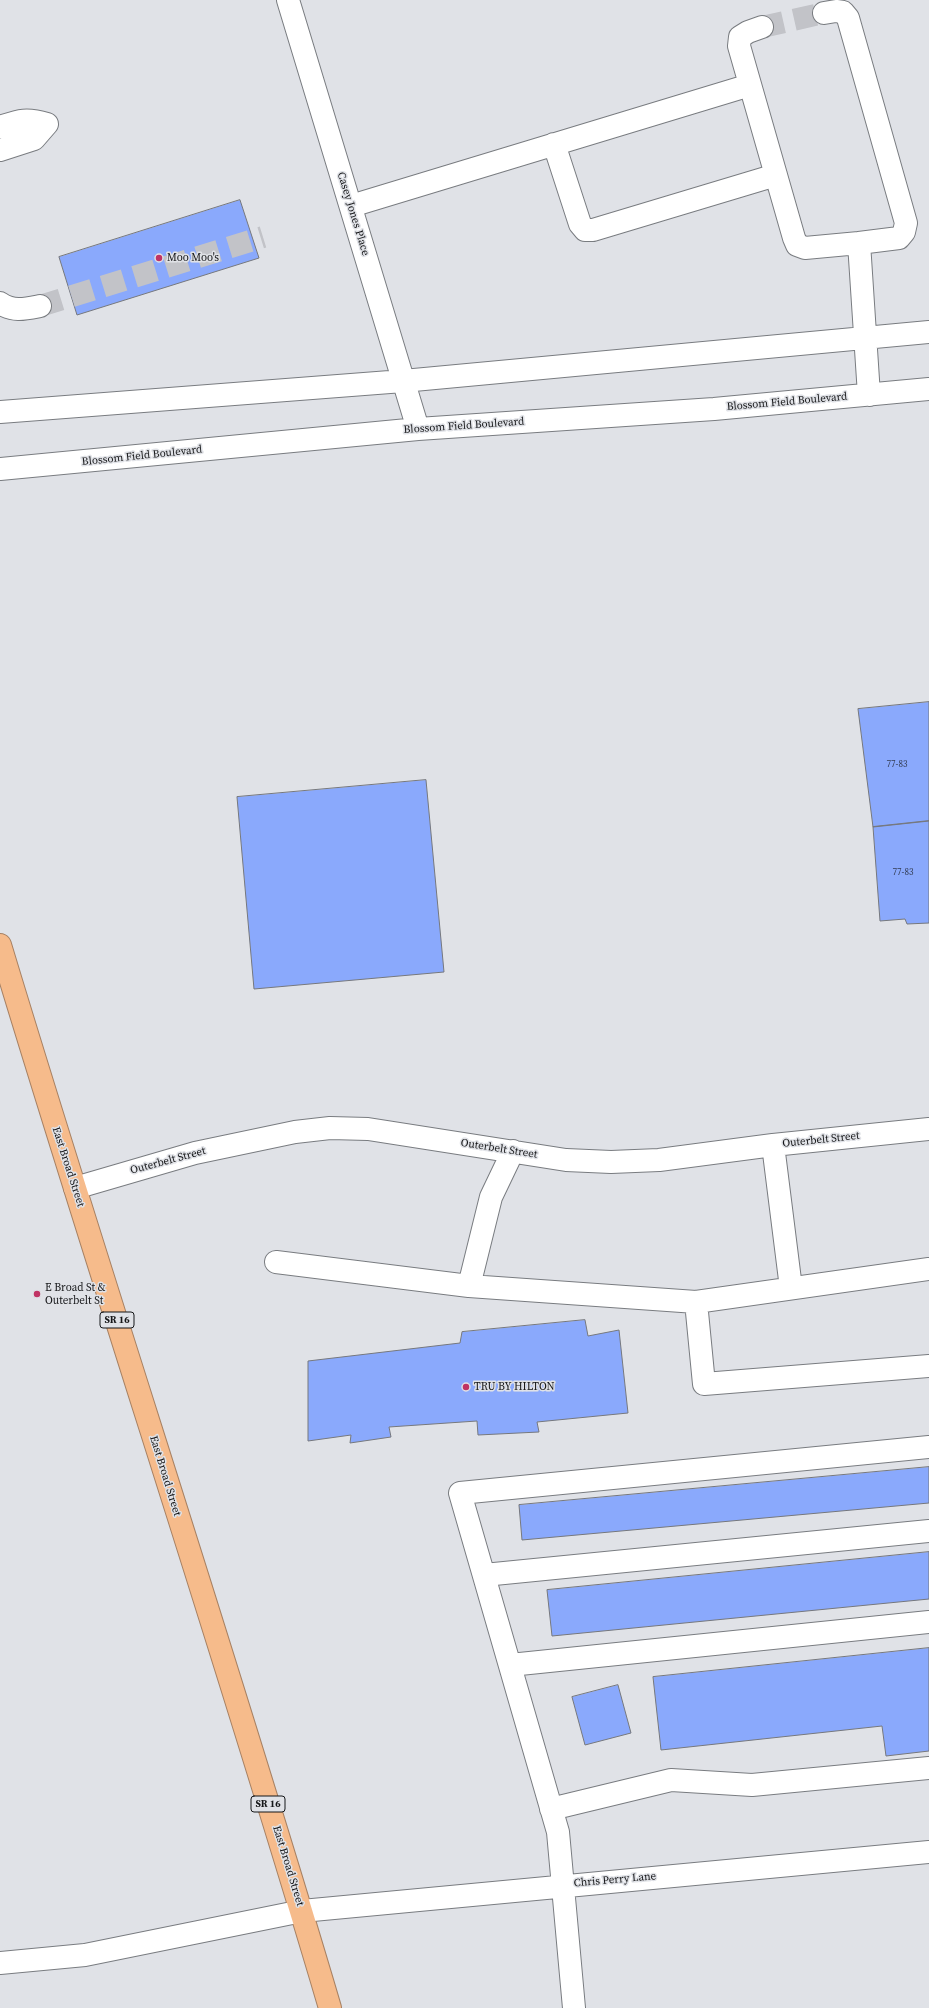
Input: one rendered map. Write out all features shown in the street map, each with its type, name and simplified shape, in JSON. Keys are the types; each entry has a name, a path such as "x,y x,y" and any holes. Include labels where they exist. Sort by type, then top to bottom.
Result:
{"highway":[{"name":"East Broad Street","path":"0,945 302,1911 330,2008"}],"street":[{"name":"Casey Jones Place","path":"288,0 418,429"},
{"path":"762,27 748,32 740,37 739,46 797,245 805,248 899,238 904,232 906,223 848,18 843,12 836,11 824,13"},
{"path":"351,206 750,85"},
{"path":"0,127 19,120 30,119 47,124 34,138 0,150"},
{"path":"554,144 580,224 585,230 593,230 776,175"},
{"path":"859,243 864,338 869,395"},
{"path":"0,303 8,308 23,310 40,306"},
{"path":"0,412 403,381 929,332"},
{"name":"Blossom Field Boulevard","path":"0,469 418,429 714,409 929,389"},
{"name":"Outerbelt Street","path":"75,1188 195,1153 295,1132 330,1128 368,1129 566,1160 612,1162 659,1160 773,1145 929,1129"},
{"path":"773,1145 791,1288"},
{"path":"469,1286 491,1197 513,1151"},
{"path":"276,1262 469,1286 696,1302 929,1268"},
{"path":"696,1302 704,1384 929,1366"},
{"path":"574,2008 558,1832 460,1493 929,1447"},
{"path":"484,1575 929,1531"},
{"path":"510,1665 929,1622"},
{"path":"551,1809 671,1780 752,1785 929,1768"},
{"name":"Chris Perry Lane","path":"0,1964 85,1955 302,1911 564,1885 929,1852"}],"building":[{"name":"Moo Moo's","path":"240,200 259,258 77,315 59,257"},
{"path":"929,702 929,821 873,827 858,709"},
{"path":"426,780 444,972 254,989 237,797"},
{"path":"929,821 929,923 907,924 905,919 880,921 873,827"},
{"name":"TRU BY HILTON","path":"585,1320 588,1336 619,1330 628,1413 537,1422 539,1432 478,1435 477,1421 389,1427 391,1437 350,1443 351,1435 308,1441 308,1361 460,1343 462,1332"},
{"path":"929,1467 929,1503 522,1540 519,1505"},
{"path":"929,1552 929,1599 552,1636 547,1590"},
{"path":"929,1648 929,1751 886,1756 882,1726 661,1750 653,1677"},
{"path":"618,1685 631,1733 585,1745 572,1697"}],"tunnel":[{"path":"762,27 824,13"},
{"path":"40,306 263,237"}],"place":[{"name":"Moo Moo's","path":"159,258"},
{"name":"E Broad St & Outerbelt St","path":"37,1294"},
{"name":"TRU BY HILTON","path":"466,1387"}]}
